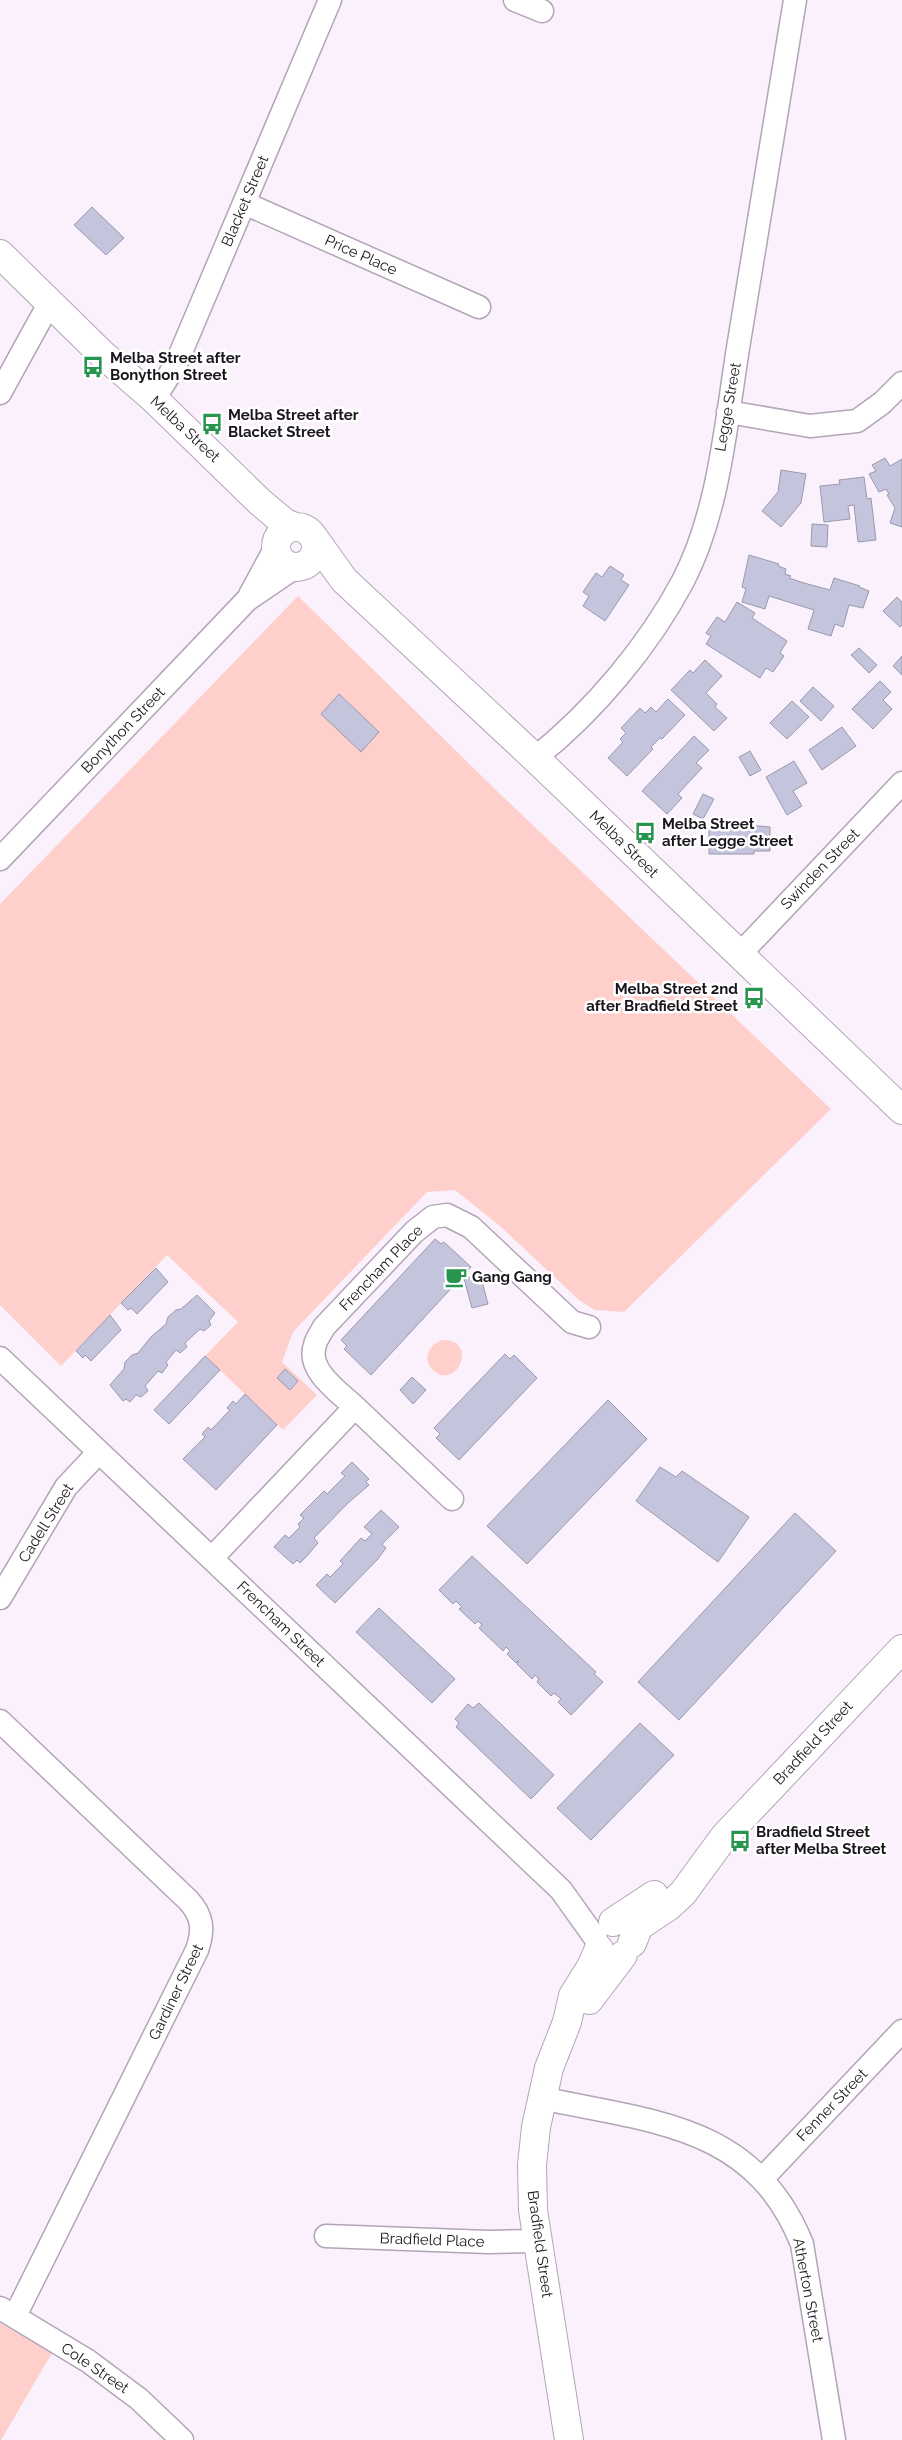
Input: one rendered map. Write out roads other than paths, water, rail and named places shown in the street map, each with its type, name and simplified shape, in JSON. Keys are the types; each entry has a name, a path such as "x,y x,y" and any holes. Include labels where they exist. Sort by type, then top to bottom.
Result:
{"street":[{"name":"Blacket Street","path":"154,399 176,364 330,0"},
{"path":"515,0 542,11"},
{"name":"Legge Street","path":"535,758 555,743 629,665 683,580 702,533 712,500 728,412 795,0"},
{"name":"Price Place","path":"244,203 479,306"},
{"name":"Melba Street","path":"0,254 101,353 154,399 260,502 290,539 344,580 535,758 902,1110"},
{"path":"0,393 50,302"},
{"path":"728,412 810,426 857,421 882,403 902,384"},
{"path":"290,539 316,544 313,559 298,567 284,564 279,559 290,539"},
{"name":"Bonython Street","path":"0,859 247,600 290,539"},
{"name":"Melba Street","path":"298,567 344,580"},
{"name":"Bonython Street","path":"247,600 298,567"},
{"name":"Swinden Street","path":"739,955 902,782"},
{"name":"Frencham Place","path":"452,1498 325,1379 315,1365 313,1356 315,1344 324,1327 414,1232 433,1217 447,1215 471,1227 572,1322 588,1327"},
{"name":"Frencham Street","path":"0,1358 560,1890 613,1938"},
{"path":"212,1558 355,1406"},
{"name":"Cadell Street","path":"0,1598 66,1487 99,1452"},
{"name":"Bradfield Street","path":"569,2440 538,2241 534,2210 532,2165 541,2098 549,2068 567,2022 572,1996 613,1938 645,1903 724,1837 902,1648"},
{"name":"Gardiner Street","path":"0,1721 188,1900 196,1909 202,1921 202,1936 197,1950 7,2312"},
{"name":"Fenner Street","path":"763,2178 902,2031"},
{"name":"Atherton Street","path":"541,2098 671,2127 707,2139 736,2155 763,2178 789,2216 802,2244 834,2440"},
{"name":"Bradfield Place","path":"326,2236 488,2242 538,2241"},
{"name":"Cole Street","path":"7,2312 88,2361 139,2399 182,2440"}],"place":[{"name":"Melba Street after Bonython Street","path":"93,367"},
{"name":"Melba Street after Blacket Street","path":"212,424"},
{"name":"Melba Street after Legge Street","path":"645,833"},
{"name":"Melba Street 2nd after Bradfield Street","path":"754,998"},
{"name":"Gang Gang","path":"456,1277"},
{"name":"Bradfield Street after Melba Street","path":"740,1841"}]}
